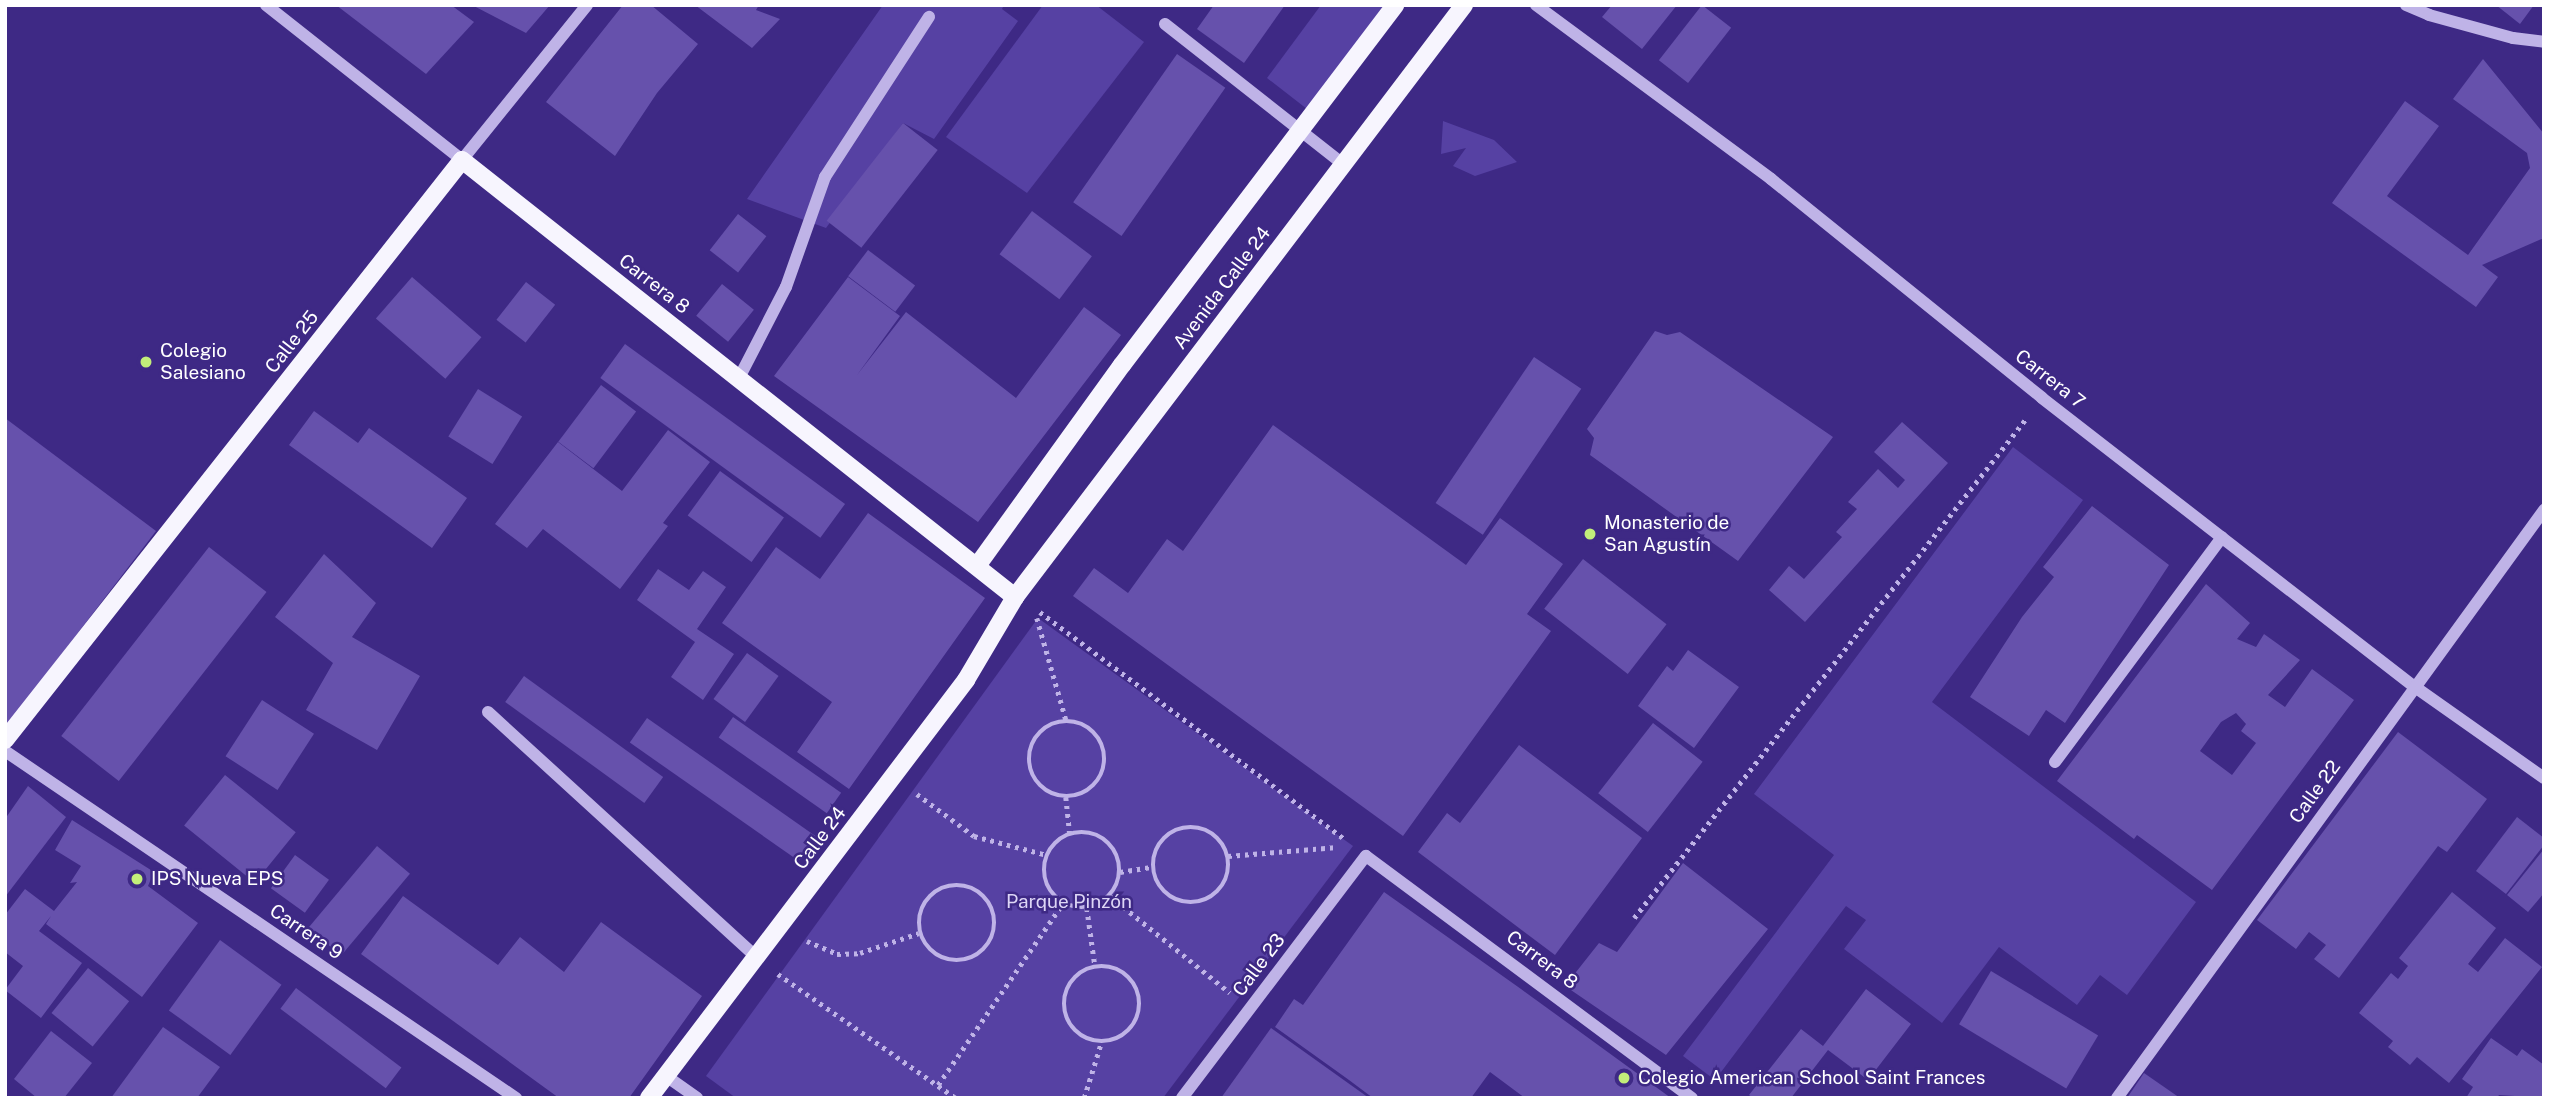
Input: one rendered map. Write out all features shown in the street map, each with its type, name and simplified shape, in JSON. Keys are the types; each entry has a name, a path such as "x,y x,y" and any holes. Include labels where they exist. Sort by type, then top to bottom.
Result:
{"main road":[{"name":"Avenida Calle 24","path":"977,566 1122,365 1395,5"},
{"name":"Avenida Calle 24","path":"1015,597 1464,5"},
{"name":"Carrera 8","path":"462,160 1015,597"},
{"name":"Calle 25","path":"5,740 462,160"},
{"name":"Calle 24","path":"649,1098 966,680 1015,597"}],"street":[{"name":"Carrera 8","path":"266,5 462,160"},
{"name":"Calle 25","path":"462,160 587,5"},
{"name":"Carrera 7","path":"1536,5 1771,179 2042,398 2415,687 2544,778"},
{"path":"2406,5 2429,15 2513,38 2544,42"},
{"path":"739,378 786,287 825,177 929,17"},
{"path":"1165,24 1343,164"},
{"name":"Calle 22","path":"2117,1098 2544,510"},
{"path":"2055,762 2222,537"},
{"path":"488,712 757,957"},
{"name":"Carrera 9","path":"5,751 516,1098"},
{"name":"Carrera 8","path":"1366,856 1692,1098"},
{"name":"Calle 23","path":"1182,1098 1366,856"},
{"path":"666,1076 697,1098"}],"path":[{"path":"1633,918 2042,398"},
{"path":"1066,721 1033,607 1366,856"},
{"path":"1066,721 1084,724 1095,733 1105,755 1099,780 1089,790 1066,797 1053,795 1034,780 1029,756 1038,733 1048,725 1066,721"},
{"path":"893,777 974,836 1047,855"},
{"path":"1066,797 1070,834"},
{"path":"1184,828 1209,831 1219,839 1228,856 1228,875 1223,887 1214,896 1190,904 1167,895 1159,886 1153,867 1156,850 1162,840 1184,828"},
{"path":"1088,832 1110,844 1117,854 1120,872 1114,892 1105,901 1087,908 1081,909 1063,903 1049,891 1045,880 1047,855 1054,845 1070,834 1088,832"},
{"path":"1228,856 1353,846"},
{"path":"1120,872 1153,867"},
{"path":"962,885 985,897 995,920 989,945 968,960 943,960 925,944 919,933 922,908 938,890 950,886 962,885"},
{"path":"1110,896 1251,1008"},
{"path":"937,1085 1063,903"},
{"path":"1087,908 1095,966"},
{"path":"781,925 805,940 837,954 860,953 919,933"},
{"path":"757,957 956,1098"},
{"path":"1095,966 1120,970 1137,989 1140,1001 1134,1026 1114,1041 1101,1043 1078,1034 1065,1013 1067,989 1074,978 1095,966"},
{"path":"1084,1098 1101,1043"}],"green space":[{"path":"883,5 1004,5 1002,9 1018,21 934,139 903,123 826,228 747,199"},
{"path":"1043,5 1096,5 1144,42 1027,193 946,137"},
{"path":"1321,5 1384,5 1307,109 1267,78"},
{"path":"1443,121 1494,140 1517,162 1475,176 1453,166 1466,148 1441,154"},
{"path":"2013,447 2083,500 1932,702 2196,902 2127,995 2100,975 2077,1005 1999,947 1942,1023 1844,949 1866,920 1846,906 1715,1080 1683,1056 1834,855 1754,794"},
{"name":"Parque Pinzón","path":"1038,618 1353,846 1163,1098 736,1098 706,1076"}],"building":[{"path":"336,5 451,5 474,22 426,74"},
{"path":"472,5 550,5 526,33"},
{"path":"623,5 651,5 698,44 657,93 615,156 546,102"},
{"path":"695,5 759,5 756,10 780,19 752,48"},
{"path":"1214,5 1285,5 1244,63 1197,29"},
{"path":"1612,5 1677,5 1642,49 1602,17"},
{"path":"1702,5 1731,28 1688,83 1659,60"},
{"path":"2496,5 2534,5 2520,24"},
{"path":"1177,54 1225,88 1122,236 1073,202"},
{"path":"2483,59 2544,134 2544,238 2482,265 2498,277 2476,307 2332,203 2405,101 2439,126 2387,196 2468,255 2530,168 2527,153 2453,99"},
{"path":"903,123 938,150 861,248 827,221"},
{"path":"1032,211 1092,256 1059,299 1000,254"},
{"path":"738,214 766,236 738,272 710,250"},
{"path":"868,250 915,286 895,312 848,276"},
{"path":"412,277 481,337 445,379 376,319"},
{"path":"848,277 900,316 857,375 906,312 1016,398 1084,307 1121,335 978,522 774,376"},
{"path":"526,282 555,305 526,343 496,320"},
{"path":"722,284 754,310 728,342 696,316"},
{"path":"1655,331 1667,335 1680,332 1833,437 1738,561 1590,455 1594,438 1587,429"},
{"path":"625,344 845,504 820,538 600,378"},
{"path":"1534,357 1581,389 1483,535 1436,503"},
{"path":"601,385 636,411 593,468 558,442"},
{"path":"478,389 522,417 492,464 448,436"},
{"path":"314,411 358,443 369,428 467,498 432,548 289,445"},
{"path":"5,418 156,531 5,728"},
{"path":"1902,422 1948,463 1805,622 1769,590 1789,566 1804,579 1842,537 1836,532 1857,509 1848,502 1878,469 1898,488 1905,480 1874,452"},
{"path":"1273,425 1466,565 1500,518 1563,564 1527,614 1551,631 1403,836 1073,596 1094,568 1128,593 1167,539 1183,551"},
{"path":"668,430 710,462 663,523 668,526 620,589 543,529 527,548 495,524 558,442 622,491"},
{"path":"720,471 784,517 752,562 688,515"},
{"path":"2092,506 2169,565 2065,723 2046,710 2029,736 1970,697 2022,617 2054,577 2043,567"},
{"path":"868,513 985,598 849,789 797,752 832,702 722,623 776,547 820,579"},
{"path":"209,547 267,592 119,781 61,736"},
{"path":"324,554 376,603 352,637 420,676 377,750 306,710 333,663 275,617"},
{"path":"1583,559 1667,624 1628,674 1544,609"},
{"path":"658,569 689,590 703,571 726,587 697,629 734,654 703,700 671,677 695,642 637,600"},
{"path":"2206,584 2250,623 2237,639 2256,647 2264,634 2300,660 2268,695 2285,707 2312,669 2354,700 2212,890 2137,835 2134,839 2057,781","holes":["2236,713 2246,724 2241,731 2256,743 2232,775 2200,751 2221,722"]},
{"path":"1688,650 1739,687 1694,748 1638,706 1667,666 1673,671"},
{"path":"747,653 779,676 745,722 713,699"},
{"path":"524,676 663,777 644,803 505,702"},
{"path":"262,700 314,734 278,790 226,756"},
{"path":"733,717 841,793 827,813 719,737"},
{"path":"647,718 816,836 799,861 630,743"},
{"path":"1653,723 1703,762 1648,832 1598,793"},
{"path":"2398,732 2487,799 2447,852 2438,846 2339,978 2314,959 2326,945 2309,932 2296,949 2257,920"},
{"path":"1519,745 1642,838 1555,955 1418,852 1447,813 1460,823"},
{"path":"225,775 296,832 255,883 184,826"},
{"path":"28,786 66,817 5,897 5,819"},
{"path":"2517,817 2544,838 2544,845 2506,894 2476,871"},
{"path":"72,820 154,872 148,886 198,923 142,997 46,924 51,916 39,931 82,963 41,1018 5,990 23,966 5,952 5,915 25,889 54,911 77,882 70,883 81,866 55,850"},
{"path":"377,846 410,874 341,956 308,928"},
{"path":"2544,849 2544,893 2528,912 2507,895"},
{"path":"295,855 329,880 305,913 271,888"},
{"path":"1683,863 1768,929 1666,1055 1565,986 1599,943 1617,952"},
{"path":"1384,892 1671,1098 1525,1098 1490,1072 1471,1098 1373,1098 1275,1027 1294,999 1303,1005"},
{"path":"2452,892 2496,928 2468,964 2478,972 2505,938 2542,967 2449,1083 2417,1057 2410,1065 2388,1047 2393,1041 2359,1013 2391,973 2398,979 2408,966 2399,958"},
{"path":"403,896 498,965 520,937 564,972 601,922 702,996 629,1098 559,1098 361,954"},
{"path":"220,940 281,985 230,1055 169,1010"},
{"path":"88,968 129,1001 93,1046 51,1013"},
{"path":"1991,971 2098,1035 2066,1089 1959,1024"},
{"path":"296,988 401,1067 386,1088 280,1009"},
{"path":"1866,989 1911,1024 1868,1080 1828,1050 1791,1098 1753,1098 1749,1095 1801,1029 1823,1046"},
{"path":"163,1027 220,1067 197,1098 111,1098"},
{"path":"1271,1028 1369,1098 1221,1098"},
{"path":"51,1031 92,1063 64,1098 37,1098 14,1079"},
{"path":"2491,1038 2517,1056 2522,1049 2544,1065 2544,1098 2499,1095 2497,1098 2466,1098 2473,1087 2462,1079"},
{"path":"2144,1073 2180,1098 2127,1098"}],"place":[{"name":"Colegio Salesiano","path":"146,362"},
{"name":"Monasterio de San Agustín","path":"1590,534"},
{"name":"IPS Nueva EPS","path":"137,879"},
{"name":"Colegio American School Saint Frances","path":"1624,1078"}]}
